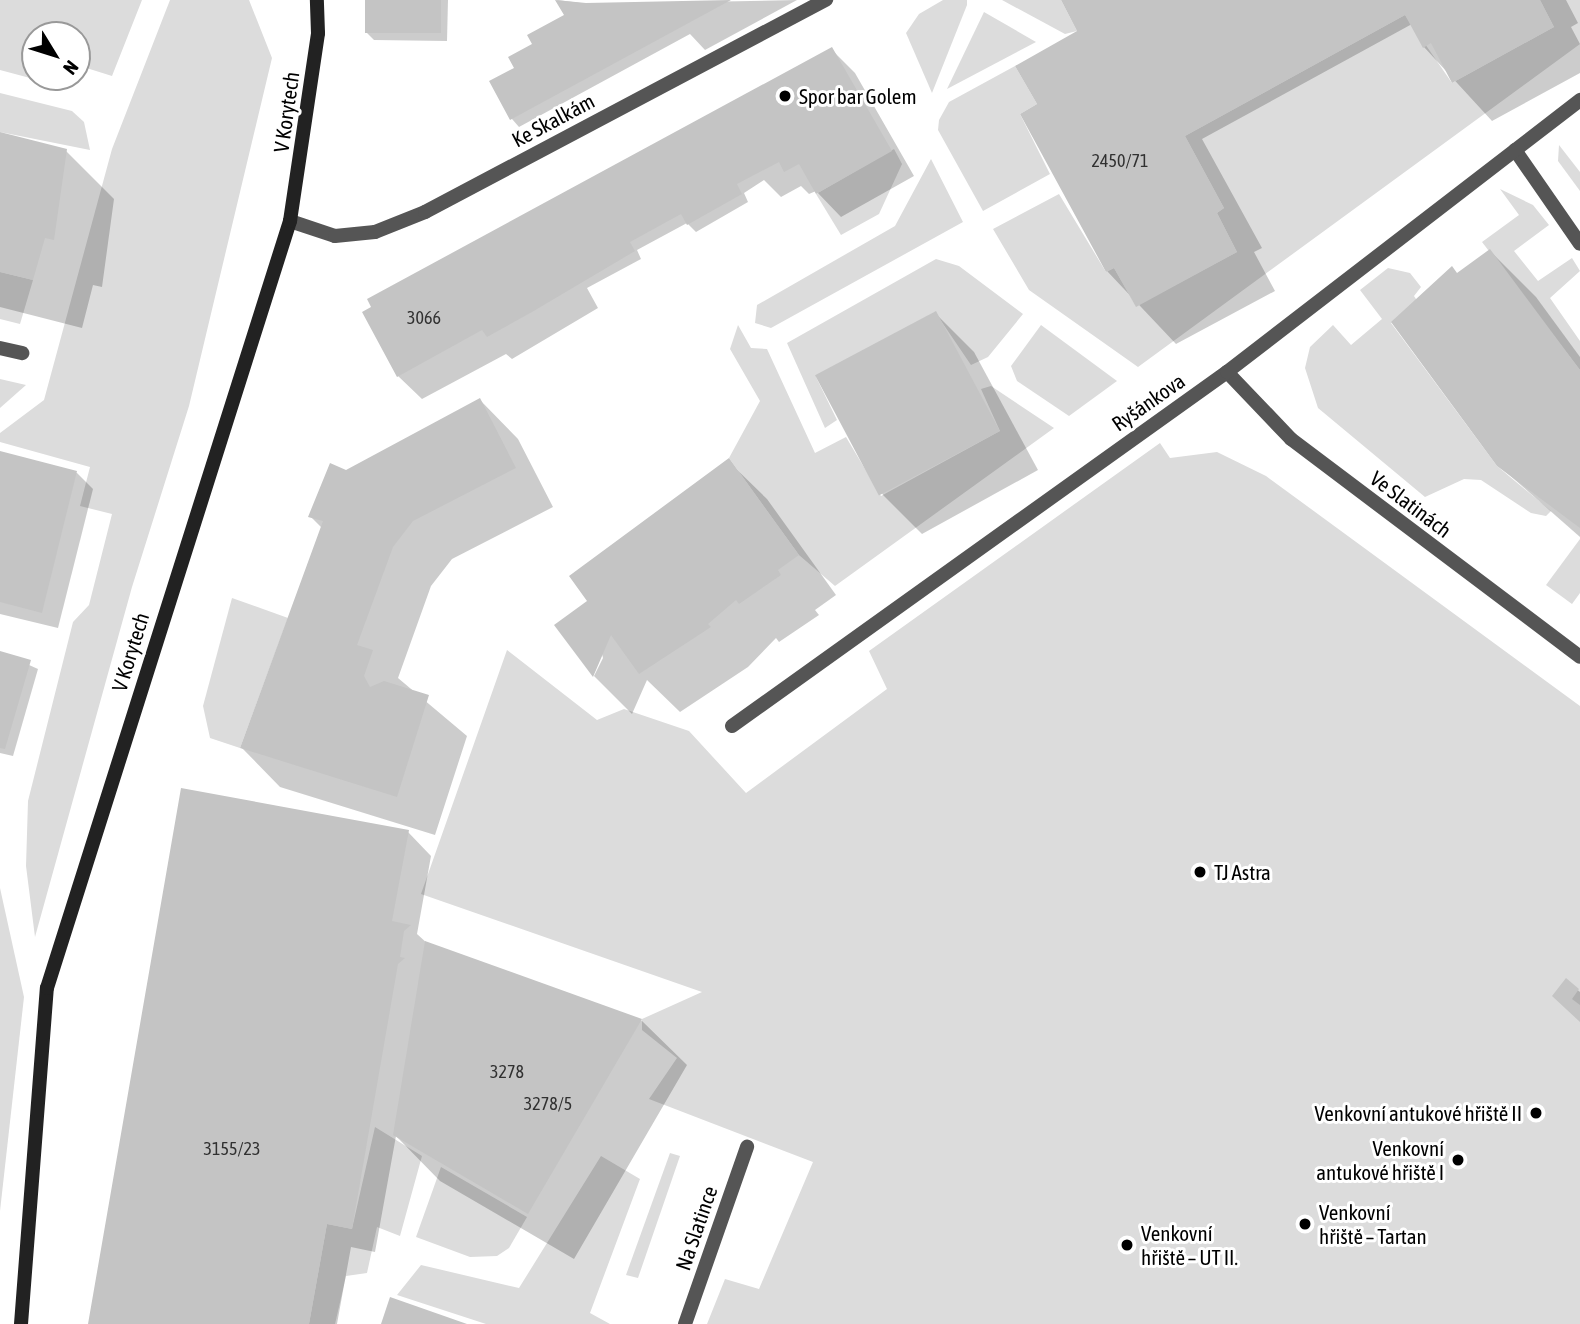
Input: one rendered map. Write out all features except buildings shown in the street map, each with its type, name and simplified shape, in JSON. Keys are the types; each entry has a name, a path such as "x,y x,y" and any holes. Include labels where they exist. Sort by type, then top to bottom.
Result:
{"street":[{"name":"V Korytech","path":"21,1324 47,988 290,221 318,33 317,0"},
{"name":"Ke Skalkám","path":"290,221 335,236 375,232 425,212 826,0"},
{"name":"Ryšánkova","path":"732,726 1227,372 1580,100"},
{"path":"1515,150 1580,244"},
{"path":"0,348 22,353"},
{"name":"Ve Slatinách","path":"1227,372 1291,439 1580,657"},
{"name":"Na Slatince","path":"685,1324 747,1147"}],"shaded area":[{"path":"0,0 142,0 112,76 91,69 91,21 21,21 21,76 0,70"},
{"path":"170,0 249,0 272,58 189,406 132,587 35,937 26,866 28,801 73,622 89,605 112,514 80,506 90,467 0,442 0,433 44,400 112,149"},
{"path":"943,0 967,0 967,5 932,93 906,33 919,14"},
{"path":"1002,0 1061,0 1077,31 1065,34"},
{"path":"1540,0 1580,0 1580,44 1138,367 1029,290 993,229 1059,194 1106,272 1114,268 1136,306 1237,252 1217,213 1224,208 1185,136 1405,15 1452,83 1554,27"},
{"path":"984,12 1036,42 947,89"},
{"path":"1015,66 1037,104 1020,114 1050,174 983,211 938,130 939,120 949,102"},
{"path":"0,93 72,111 84,122 90,150 0,132"},
{"path":"1559,145 1580,172 1580,191 1558,161"},
{"path":"894,149 902,164 879,214 841,235 816,194"},
{"path":"931,159 963,222 771,328 755,323 757,305 895,226"},
{"path":"1500,189 1533,205 1549,225 1514,251 1538,281 1572,258 1580,271 1550,298 1580,341 1580,370 1482,242 1519,215"},
{"path":"936,259 959,266 1023,314 988,357 971,365 935,312 816,377 837,420 825,428 787,343"},
{"path":"1388,268 1410,273 1421,287 1414,296 1418,302 1391,323 1497,466 1551,511 1546,516 1531,513 1481,480 1464,479 1425,497 1318,408 1305,368 1310,347 1333,325 1351,345 1382,319 1360,290"},
{"path":"0,272 33,280 20,324 0,319"},
{"path":"738,325 751,348 767,349 815,453 846,437 881,496 1000,431 981,389 991,386 1054,428 835,586 799,555 729,458 760,401 730,349"},
{"path":"1041,325 1117,381 1069,416 1017,381 1011,366"},
{"path":"0,379 26,385 0,408"},
{"name":"TJ Astra","path":"1160,443 1170,458 1217,452 1266,476 1580,706 1580,1324 707,1324 725,1279 759,1289 813,1162 649,1099 677,1058 642,1030 642,1019 702,992 421,894 507,650 597,720 624,709 689,731 746,793 887,689 869,651"},
{"path":"1580,539 1580,593 1572,604 1546,585"},
{"path":"232,598 288,618 240,748 210,738 203,706"},
{"path":"0,888 24,997 0,1211"},
{"path":"375,1127 422,1156 400,1236 377,1227 367,1273 346,1276 335,1324 309,1324 327,1224 352,1229"},
{"path":"670,1153 680,1156 638,1278 626,1275"},
{"path":"601,1156 640,1179 590,1313 610,1324 486,1324 397,1295 421,1265 519,1288"},
{"path":"441,1167 527,1217 509,1248 497,1256 470,1257 416,1237"}],"place":[{"name":"Spor bar Golem","path":"785,96"},
{"name":"TJ Astra","path":"1200,872"},
{"name":"Venkovní antukové hřiště II","path":"1536,1113"},
{"name":"Venkovní antukové hřiště I","path":"1458,1160"},
{"name":"Venkovní hřiště – Tartan","path":"1305,1224"},
{"name":"Venkovní hřiště – UT II.","path":"1127,1245"}]}
